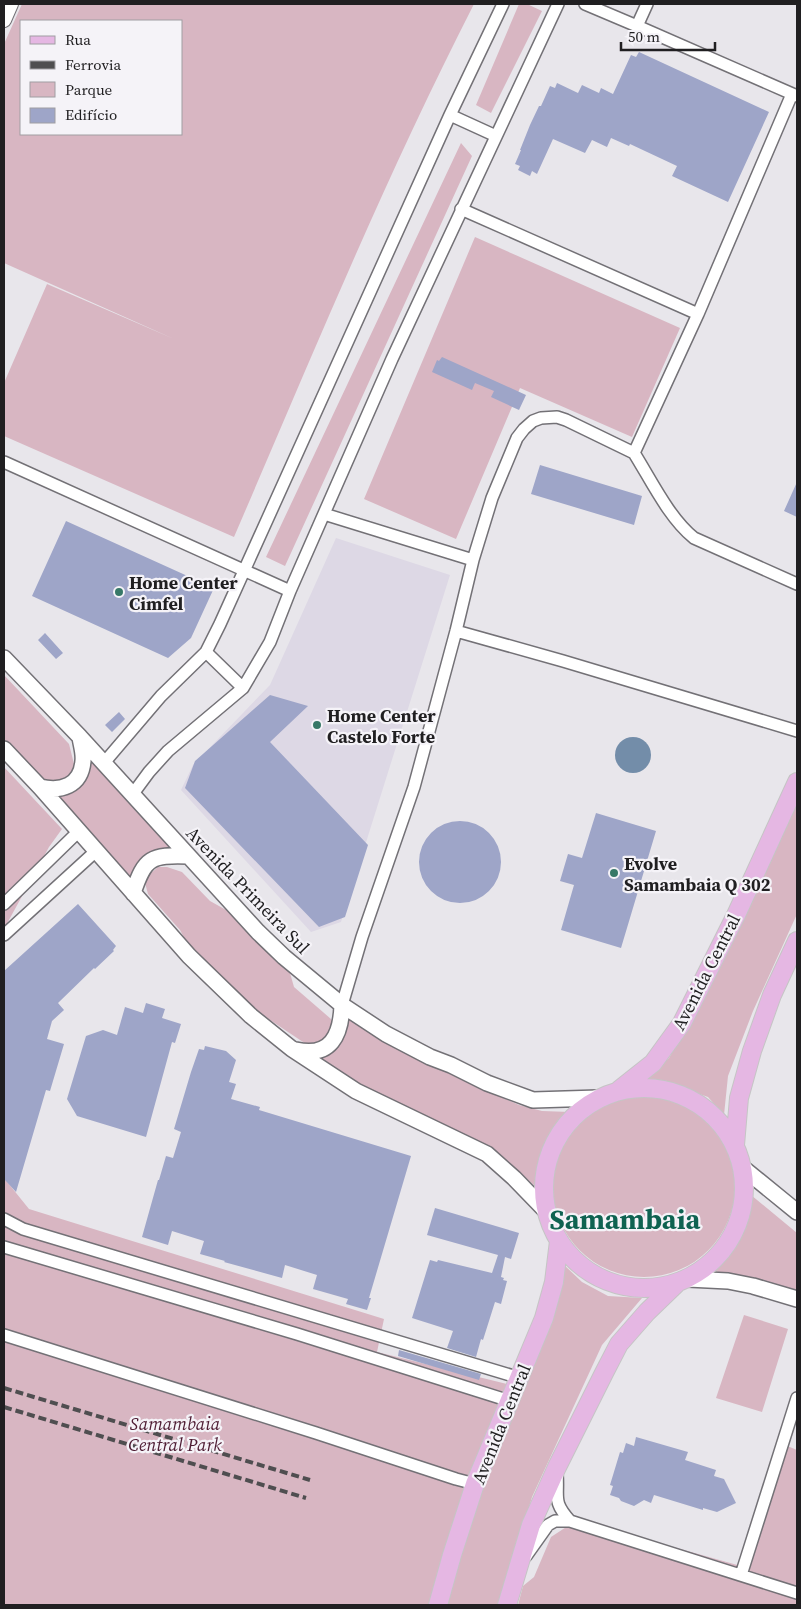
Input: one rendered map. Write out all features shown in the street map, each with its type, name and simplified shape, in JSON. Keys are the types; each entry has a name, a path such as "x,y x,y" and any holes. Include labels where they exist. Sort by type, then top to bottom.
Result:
{"main road":[{"name":"Avenida Primeira Sul","path":"4,658 258,932 284,957 342,1005 386,1034 430,1057 488,1083 533,1100 598,1098"},
{"path":"40,787 58,790 74,781 78,776 83,760 80,738"},
{"path":"4,749 40,787 189,956 251,1016 292,1049 356,1091 487,1154 546,1211"},
{"name":"Avenida Central","path":"618,1091 653,1063 682,1023 736,915 797,782"},
{"path":"132,893 139,875 148,861 160,857 188,856"},
{"path":"735,1145 739,1098 752,1051 772,995 797,941"},
{"path":"292,1049 308,1052 318,1050 334,1040 339,1032 342,1005"},
{"path":"507,1605 531,1525 557,1467 620,1344 646,1312 682,1281 711,1264 728,1244 740,1220 745,1195 743,1168 735,1145 716,1118 690,1099 667,1090 642,1087 618,1091 598,1098 571,1118 552,1145 544,1178 546,1211 558,1241 581,1266 610,1283 643,1289 682,1281 728,1281 753,1286 797,1300"},
{"path":"743,1168 797,1212"},
{"name":"Avenida Central","path":"438,1605 475,1484 544,1318 554,1282 558,1241"}],"street":[{"path":"4,20 11,4"},
{"path":"102,764 161,696 206,652 502,4"},
{"path":"132,795 168,751 243,688 270,642 290,591 392,359 558,4"},
{"path":"585,4 795,95 698,314 634,452"},
{"path":"637,26 647,4"},
{"path":"450,115 496,136"},
{"path":"461,210 698,314"},
{"path":"342,1005 362,937 414,787 473,560 492,498 517,438 524,429 533,421 541,418 557,417 634,452 684,530 694,538 797,584"},
{"path":"4,462 290,591"},
{"path":"324,514 473,560"},
{"path":"456,631 797,731"},
{"path":"206,652 243,688"},
{"path":"4,904 78,832"},
{"path":"4,934 96,851"},
{"path":"4,1219 23,1229 520,1378"},
{"path":"4,1247 297,1334 510,1401"},
{"path":"4,1334 475,1484"},
{"path":"741,1575 797,1398"},
{"path":"557,1467 557,1500 561,1511 570,1521"},
{"path":"518,1565 532,1549 548,1525 555,1521 570,1521 797,1593"}],"shaded area":[{"name":"Home Center Castelo Forte","path":"336,538 450,575 341,922 311,932 181,790 193,765 270,685"}],"green space":[{"path":"22,4 474,4 379,202 234,537 4,436 4,383 47,284 174,339 4,263 4,44"},
{"path":"519,4 527,4 542,11 491,113 476,105"},
{"path":"461,143 472,156 285,566 266,557"},
{"path":"475,237 680,328 632,437 520,388 456,539 364,499"},
{"path":"4,675 69,744 74,764 68,782 54,787 4,742"},
{"path":"91,759 171,847 152,851 144,856 138,863 130,882 51,795 68,792 79,786 86,776"},
{"path":"4,767 62,829 49,847 4,929"},
{"path":"797,789 797,914 753,1011 728,1076 724,1115 708,1097 668,1083 645,1081 669,1058 687,1027"},
{"path":"158,867 167,867 182,872 210,901 228,911 290,973 294,987 331,1019 335,1029 323,1046 306,1044 264,1016 253,1011 189,947 180,930 148,894 145,883 150,874"},
{"path":"348,1019 468,1082 519,1105 542,1111 570,1112 556,1130 547,1146 540,1164 536,1187 494,1149 359,1087 313,1058"},
{"path":"644,1095 662,1097 679,1102 708,1122 728,1151 733,1168 735,1186 733,1204 728,1221 708,1250 679,1270 662,1275 644,1277 626,1275 609,1270 580,1250 560,1221 555,1204 553,1186 555,1168 560,1151 580,1122 609,1102 626,1097"},
{"name":"Samambaia Central Park","path":"4,1178 29,1209 384,1319 377,1352 511,1385 473,1473 468,1477 434,1605 4,1605"},
{"path":"751,1195 797,1233 797,1293 715,1271 728,1254 743,1226"},
{"path":"563,1264 582,1282 608,1296 642,1298 602,1345 532,1497 500,1605 442,1605 475,1496"},
{"path":"744,1315 788,1329 762,1412 716,1398"},
{"path":"785,1445 797,1450 797,1605 518,1605 523,1586 534,1577 551,1537 577,1520 748,1568"}],"water":[{"path":"633,737 640,738 646,742 650,748 650,762 646,768 640,772 633,773 626,772 620,768 616,762 615,755 616,748 620,742 626,738"}],"building":[{"path":"639,52 769,112 728,202 672,176 677,166 630,144 629,146 611,138 607,147 592,140 585,153 553,139 537,174 532,171 530,176 518,170 520,166 515,164 520,150 530,125 550,86 555,88 557,83 578,93 582,85 599,93 601,88 613,94 631,55 636,57"},
{"path":"442,357 526,395 519,410 491,397 494,391 475,383 472,390 432,372 437,360 439,361"},
{"path":"540,465 642,496 634,525 531,494"},
{"path":"797,482 797,517 784,511"},
{"path":"66,521 214,588 191,638 168,658 32,596"},
{"path":"45,633 63,653 56,659 38,640"},
{"path":"270,695 308,706 270,742 368,845 345,917 319,927 185,788 195,761"},
{"path":"119,712 125,719 112,732 105,725"},
{"path":"596,813 656,831 621,948 561,930 574,885 560,881 568,854 582,858"},
{"path":"460,821 476,824 489,833 498,846 501,862 498,878 489,891 476,900 460,903 444,900 431,891 422,878 419,862 422,846 431,833 444,824"},
{"path":"78,904 116,946 114,951 58,1003 64,1010 52,1021 47,1039 64,1044 50,1091 46,1090 16,1192 4,1179 4,971"},
{"path":"146,1003 165,1009 162,1018 181,1024 175,1043 172,1042 146,1137 77,1116 67,1099 86,1036 103,1030 117,1035 125,1007 143,1013"},
{"path":"205,1046 226,1051 236,1060 229,1082 236,1084 231,1099 260,1107 259,1110 411,1156 367,1310 346,1304 348,1299 313,1289 317,1275 285,1265 282,1278 224,1262 200,1254 204,1241 172,1231 168,1245 142,1237 166,1156 173,1158 181,1132 174,1129 191,1072 199,1049 204,1050"},
{"path":"435,1208 519,1233 511,1259 505,1257 501,1277 507,1281 501,1304 495,1302 476,1357 447,1348 453,1331 412,1318 430,1260 437,1262 438,1260 492,1273 498,1255 427,1235"},
{"path":"399,1350 481,1374 479,1380 398,1356"},
{"path":"636,1437 688,1452 685,1460 716,1470 714,1476 724,1479 736,1503 717,1512 703,1508 703,1510 654,1495 651,1503 644,1500 634,1506 610,1495 613,1486 610,1485 620,1452 623,1453 626,1443 634,1446"}],"railway":[{"path":"4,1388 310,1480"},
{"path":"4,1407 306,1498"}],"place":[{"name":"Home Center Cimfel","path":"119,592"},
{"name":"Home Center Castelo Forte","path":"317,725"},
{"name":"Evolve Samambaia Q 302","path":"614,873"}],"district":[{"name":"Samambaia","path":"625,1219"}]}
